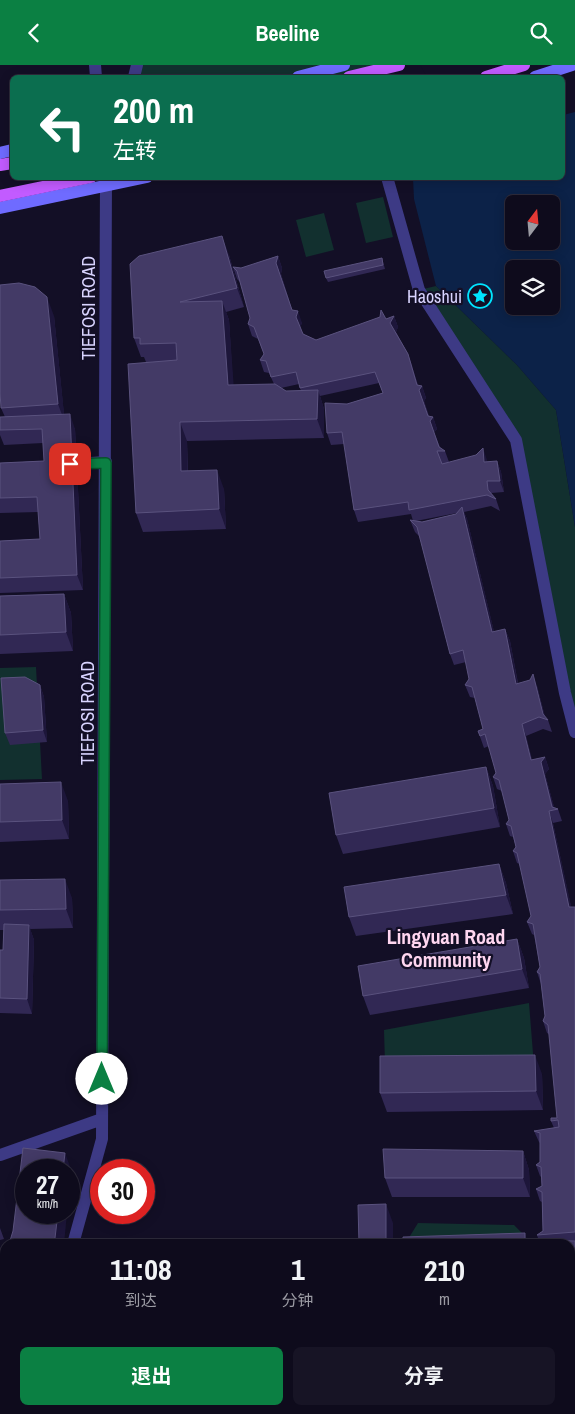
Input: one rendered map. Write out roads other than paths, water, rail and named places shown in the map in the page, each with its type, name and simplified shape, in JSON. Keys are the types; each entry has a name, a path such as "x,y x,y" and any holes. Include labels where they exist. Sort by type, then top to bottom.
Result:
{"main road":[{"path":"358,75 399,65"},
{"path":"492,75 524,65"},
{"path":"0,196 77,180"}],"street":[{"path":"306,75 344,65"},
{"path":"541,75 572,65"},
{"path":"0,208 106,182 122,180"},
{"path":"388,180 419,290 516,440 565,693 575,732"},
{"name":"TIEFOSI ROAD","path":"74,1239 102,1139 106,182"},
{"path":"48,465 106,463"},
{"path":"0,1155 102,1119"}],"water":[{"name":"Haoshui","path":"575,65 575,527 556,410 517,365 436,286 414,199 413,180 565,180 564,75"}],"place":[{"name":"Haoshui","path":"480,296"}],"district":[{"name":"Lingyuan Road Community","path":"446,948"}]}
